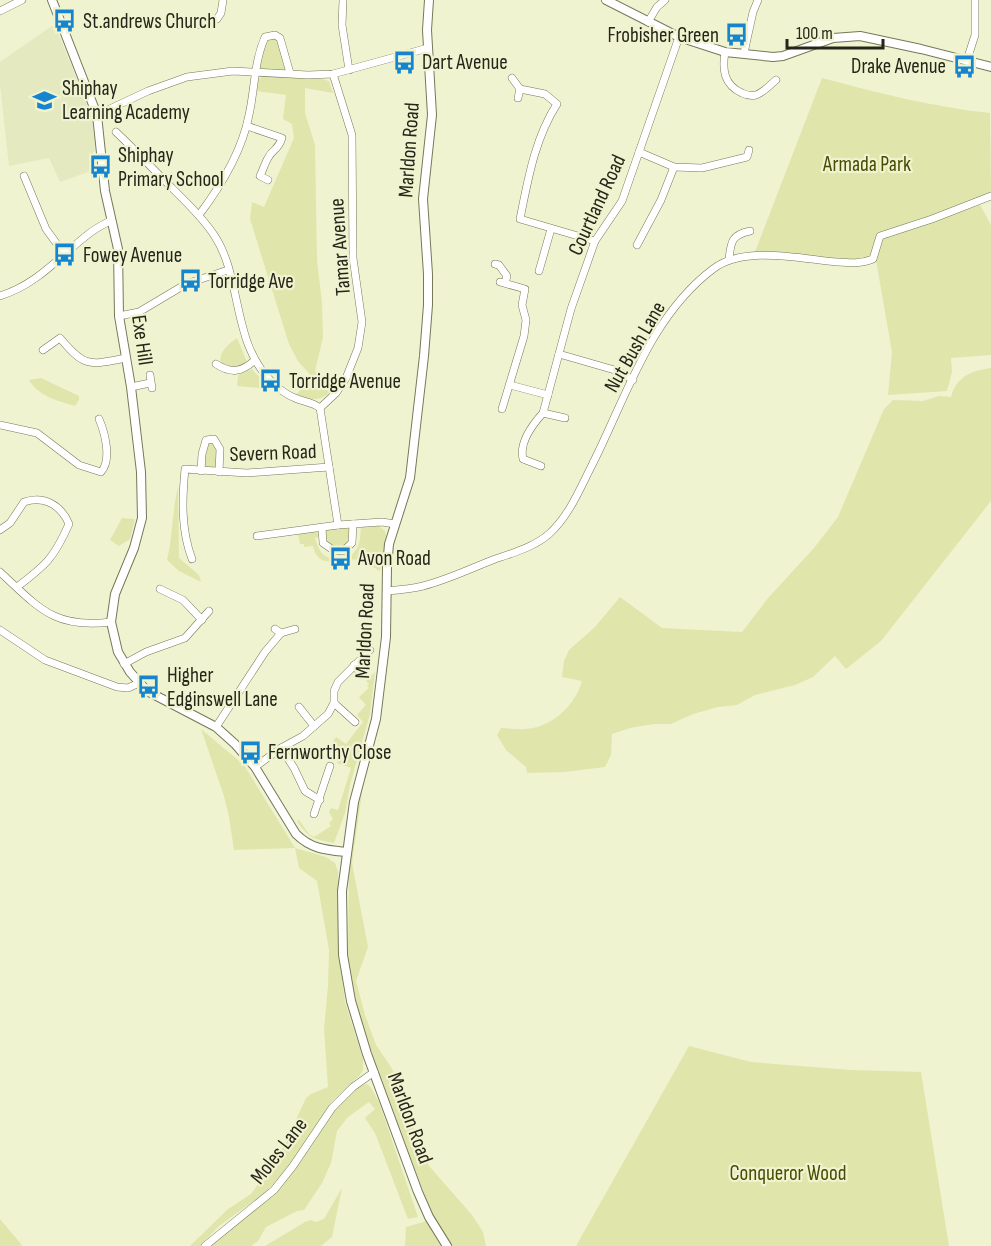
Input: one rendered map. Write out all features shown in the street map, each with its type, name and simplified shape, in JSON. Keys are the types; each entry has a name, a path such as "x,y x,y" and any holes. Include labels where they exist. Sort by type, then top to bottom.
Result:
{"street":[{"path":"0,10 22,0"},
{"name":"Exe Hill","path":"52,0 97,114 105,191 118,249 119,316 131,387 141,472 142,518 134,548 115,594 111,622 118,652 139,683"},
{"path":"198,25 217,19 221,13 223,0"},
{"path":"343,0 342,26 349,70"},
{"name":"Marldon Road","path":"429,0 428,48 432,115 423,199 428,305 410,478 389,544 386,637 376,719 354,802 342,891 343,955 351,1001 418,1192 429,1217 447,1246"},
{"path":"606,0 679,37 725,52 773,57 833,38 860,36 991,67"},
{"path":"648,22 657,7 665,0"},
{"path":"744,53 758,0"},
{"path":"967,60 975,35 975,0"},
{"path":"199,215 221,182 247,126 257,61 265,37 275,35 280,38 290,73"},
{"name":"Courtland Road","path":"522,455 521,451 534,424 543,413 571,309 595,242 622,201 679,37"},
{"path":"97,114 148,91 187,77 233,71 333,74 428,48"},
{"path":"725,52 723,63 726,78 734,88 748,95 756,95 776,80"},
{"name":"Tamar Avenue","path":"320,408 336,393 346,378 358,348 362,322 353,258 352,135 333,74"},
{"path":"512,78 520,89 545,94 557,104"},
{"path":"518,98 520,89"},
{"path":"565,97 557,104 541,132 520,219 595,242"},
{"path":"247,126 282,138 279,147 267,159 261,176 268,180"},
{"path":"116,132 199,215 215,236 228,270 242,325 255,360 283,392 320,408 338,525"},
{"path":"639,152 674,167 702,168 749,157"},
{"path":"637,245 661,200 674,167"},
{"path":"24,176 46,229 64,255"},
{"path":"750,231 739,233 731,243 729,259 783,256 821,261 865,262 873,259 880,236 991,196"},
{"path":"0,296 26,286 88,234 110,221"},
{"path":"539,271 551,229"},
{"name":"Nut Bush Lane","path":"387,591 425,585 530,546 548,535 576,498 646,352 663,324 687,292 713,268 729,259"},
{"path":"495,264 499,265 507,276 503,282 525,289 522,305 526,320 524,336 502,409"},
{"path":"119,316 139,312 186,284 228,270"},
{"path":"43,350 60,338 78,358 88,363 126,358"},
{"path":"559,354 618,371 633,380"},
{"path":"216,364 228,370 239,371 255,360"},
{"path":"131,387 150,382"},
{"path":"510,385 548,394"},
{"path":"543,413 565,418"},
{"path":"0,425 37,433 79,465 101,472 105,466 105,433 99,419"},
{"name":"Severn Road","path":"201,471 203,446 206,440 214,439 220,449 219,472"},
{"path":"514,456 522,455 524,459 541,466"},
{"name":"Severn Road","path":"188,556 183,521 185,470 248,473 329,467"},
{"path":"0,530 10,523 24,502 37,499 53,503 69,524 56,552 48,562 16,587"},
{"path":"257,536 338,525 382,522 395,524"},
{"path":"322,528 323,543 333,550 343,550 352,543 352,524"},
{"path":"0,572 40,609 65,621 94,624 111,622"},
{"path":"160,589 183,600 202,620"},
{"path":"124,664 146,652 185,639 209,611"},
{"path":"216,727 278,631 295,629"},
{"path":"0,630 45,660 117,687 128,688 139,683 156,696 216,727 255,767 296,834 304,842 312,847 346,852"},
{"path":"255,767 281,748 303,736 328,714 334,702 338,682 370,650"},
{"path":"354,665 362,675"},
{"path":"334,702 355,722"},
{"path":"299,707 314,726"},
{"path":"281,748 305,791 320,800"},
{"path":"314,814 329,769 319,770"},
{"name":"Moles Lane","path":"205,1246 274,1190 332,1108 353,1087 374,1072"}],"shaded area":[{"name":"Shiphay Learning Academy","path":"52,26 56,28 92,116 95,151 93,155 96,156 97,169 60,182 49,158 9,166 0,84 0,62"}],"green space":[{"path":"275,35 290,73 255,71 265,37"},
{"path":"263,76 322,79 329,81 333,93 305,88 305,113 315,145 317,261 322,302 323,337 315,371 337,385 324,397 314,399 297,394 311,376 298,361 289,344 250,219 252,202 264,207 294,138 292,124 283,119 286,95 256,91 258,80"},
{"name":"Armada Park","path":"822,78 927,103 990,113 991,196 880,236 873,259 865,262 753,257"},
{"path":"980,205 991,225 991,355 951,358 952,372 947,391 888,395 892,352 876,260 883,238"},
{"path":"237,338 247,362 238,367 221,364 222,353"},
{"path":"991,368 991,501 881,641 846,669 835,656 813,677 795,685 755,695 737,705 718,707 693,714 671,724 630,728 612,734 611,755 605,767 564,772 527,773 526,767 506,750 497,735 501,728 522,729 544,725 561,714 574,699 582,681 562,677 564,661 569,650 595,627 620,597 662,628 742,632 838,517 884,409 893,400 923,401 939,396 951,397 961,379 977,371"},
{"path":"252,369 269,389 237,386 238,375"},
{"path":"41,378 79,396 75,406 43,394 29,380"},
{"path":"206,440 218,443 219,472 201,471"},
{"path":"178,487 179,558 199,575 201,582 179,571 167,560"},
{"path":"122,518 135,519 130,539 119,546 110,540"},
{"path":"353,524 353,537 343,551 328,548 322,528"},
{"path":"379,526 386,535 380,571 359,560 332,562 320,559 313,546 304,547 304,544 300,544 298,533 316,531 320,537 315,538 322,553 332,559 341,559 352,554 357,548 361,527"},
{"path":"375,672 370,714 350,785 345,813 334,843 317,839 309,835 297,821 299,820 314,837 331,826 329,823 333,819 329,812 331,808 338,810 351,768 337,763 342,750 331,745 336,737 346,744 363,722 357,715 366,705 359,697 369,688 366,681"},
{"path":"201,729 244,765 295,848 234,850 224,796"},
{"path":"363,786 352,863 368,947 356,981 365,1015 376,1045 391,1067 404,1093 412,1124 429,1166 472,1215 483,1232 486,1246 451,1246 436,1224 371,1056 351,987 348,961 349,860 357,801"},
{"path":"295,848 326,857 335,863 338,872 339,954 345,1002 363,1059 363,1070 332,1101 288,1167 266,1192 219,1226 200,1246 190,1246 228,1209 251,1194 281,1152 306,1098 328,1087 324,1029 329,950 317,881 299,868"},
{"name":"Conqueror Wood","path":"689,1046 751,1062 851,1070 921,1072 949,1246 576,1246"},
{"path":"366,1084 370,1086 379,1102 418,1217 408,1219 375,1133 365,1118 375,1109 369,1102 348,1117 337,1131 331,1163 322,1183 304,1210 297,1211 266,1227 258,1241 251,1246 210,1246 275,1192 334,1110 360,1086"},
{"path":"342,1188 332,1237 321,1246 265,1246 305,1222 324,1219"},
{"path":"0,1219 21,1244 22,1246 0,1246"},
{"path":"427,1221 443,1246 405,1246 406,1227"}],"place":[{"name":"St.andrews Church","path":"65,21"},
{"name":"Frobisher Green","path":"737,35"},
{"name":"Dart Avenue","path":"404,62"},
{"name":"Drake Avenue","path":"964,66"},
{"name":"Shiphay Learning Academy","path":"44,100"},
{"name":"Shiphay Primary School","path":"100,167"},
{"name":"Fowey Avenue","path":"65,255"},
{"name":"Torridge Ave","path":"190,281"},
{"name":"Torridge Avenue","path":"271,381"},
{"name":"Avon Road","path":"340,558"},
{"name":"Higher Edginswell Lane","path":"149,687"},
{"name":"Fernworthy Close","path":"250,752"}]}
